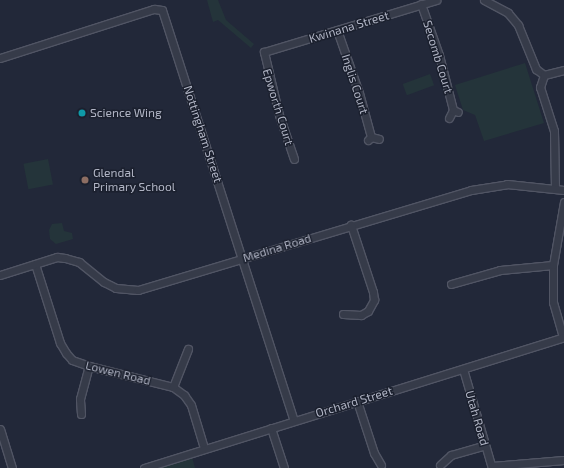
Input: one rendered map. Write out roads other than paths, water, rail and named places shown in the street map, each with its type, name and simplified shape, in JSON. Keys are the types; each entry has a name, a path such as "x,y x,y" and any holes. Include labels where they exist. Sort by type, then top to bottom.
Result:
{"street":[{"name":"Kwinana Street","path":"262,54 436,0"},
{"path":"484,0 494,2 518,25 536,69 544,75"},
{"name":"Secomb Court","path":"421,4 439,55 456,111 449,118"},
{"name":"Nottingham Street","path":"0,58 154,9 162,10 294,420"},
{"name":"Inglis Court","path":"337,30 373,139"},
{"name":"Epworth Court","path":"262,54 279,115 295,161"},
{"path":"544,75 564,70"},
{"path":"544,75 540,87 554,131 554,188"},
{"name":"Medina Road","path":"0,275 56,257 72,259 116,288 138,290 471,190 507,184 564,190"},
{"path":"563,337 553,302 553,265 564,202"},
{"path":"343,314 361,315 368,312 374,300 351,225"},
{"name":"Lowen Road","path":"35,264 60,343 72,360 88,366 173,387 184,394 191,405 204,448"},
{"path":"451,284 500,270 553,265"},
{"name":"Orchard Street","path":"144,468 563,337"},
{"path":"173,387 188,349"},
{"path":"81,414 80,399 88,366"},
{"name":"Utah Road","path":"463,369 492,467"},
{"path":"357,401 374,453 381,465"},
{"path":"271,428 284,468"},
{"path":"0,429 12,468"},
{"path":"440,465 451,455 485,445"},
{"path":"492,467 564,460"}],"place":[{"name":"Science Wing","path":"82,113"},
{"name":"Glendal Primary School","path":"85,180"}]}
